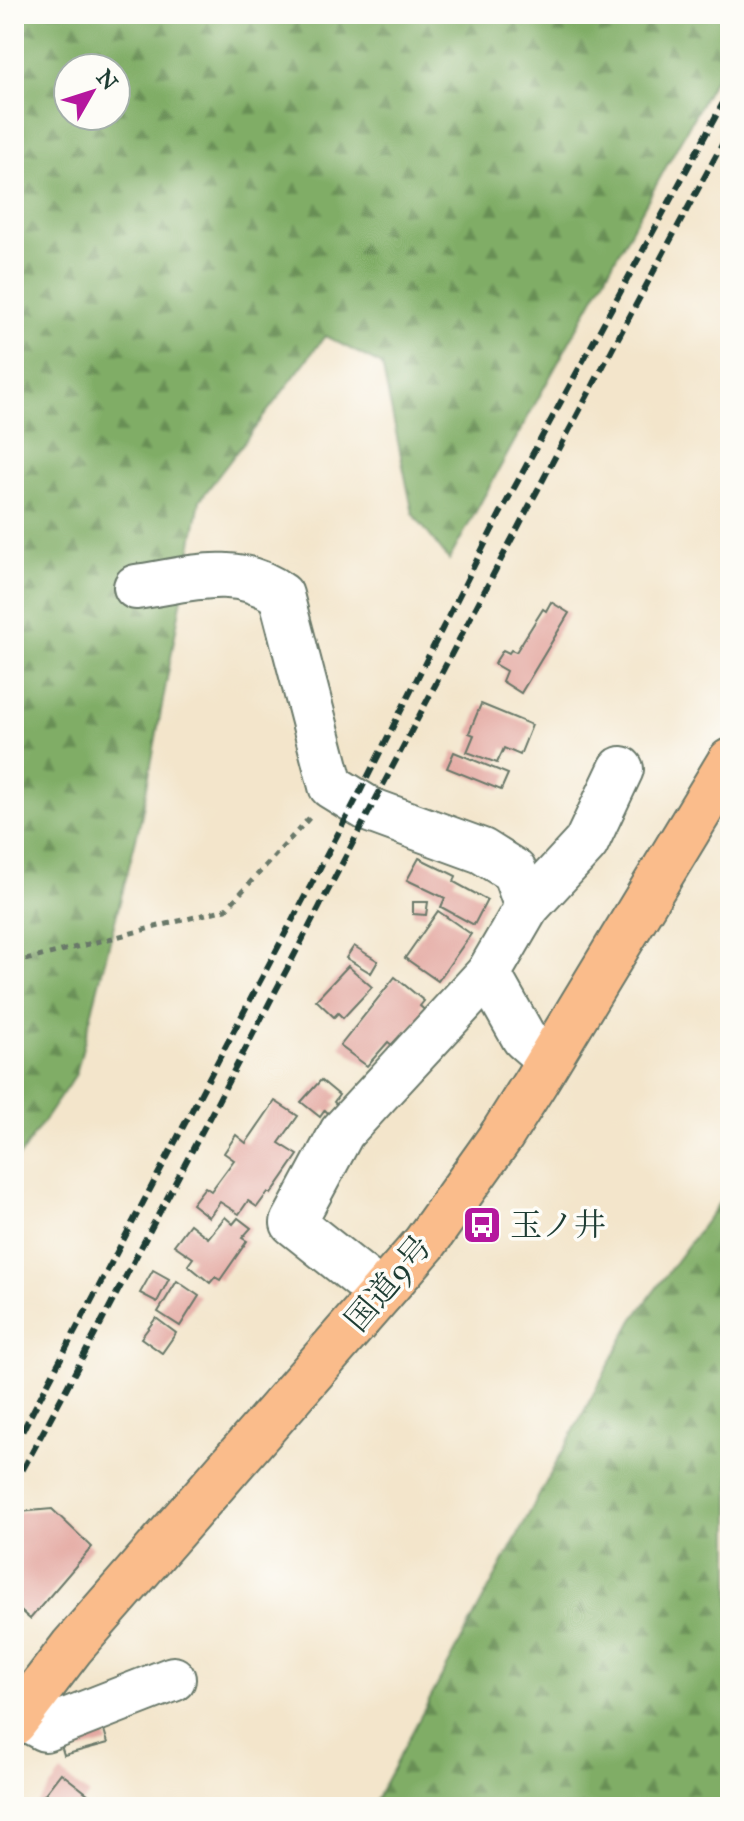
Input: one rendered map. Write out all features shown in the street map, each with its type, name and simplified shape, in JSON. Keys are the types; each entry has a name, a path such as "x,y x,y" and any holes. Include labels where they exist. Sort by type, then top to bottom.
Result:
{"highway":[{"name":"国道9号","path":"16,1719 92,1624 425,1243 485,1159 730,761"}],"street":[{"path":"136,587 231,574 265,582 281,595 331,786 370,810 482,851 514,871 527,907"},
{"path":"381,1293 293,1223 342,1132 488,974 527,907 586,843 621,769"},
{"path":"488,974 524,1038 548,1059"},
{"path":"16,1719 45,1729 173,1679"}],"path":[{"path":"14,963 226,909 324,802 331,786"}],"green space":[{"path":"14,14 730,14 730,51 449,560 413,514 382,365 325,336 200,500 141,819 76,1074 14,1164"},
{"path":"730,1188 730,1807 372,1807 633,1320"}],"building":[{"path":"551,602 569,613 521,693 502,681 506,671 494,664 503,650 516,652 543,609 546,611"},
{"path":"481,704 532,725 520,755 504,748 497,763 467,752 474,735 469,733"},
{"path":"454,752 508,774 501,790 447,768"},
{"path":"419,858 456,876 454,882 487,900 474,925 441,907 445,898 407,880"},
{"path":"413,902 428,902 426,915 413,914"},
{"path":"438,911 471,934 438,981 405,958"},
{"path":"354,946 378,961 371,973 346,958"},
{"path":"348,966 372,987 343,1018 338,1013 334,1017 316,1000"},
{"path":"395,977 424,1001 420,1006 427,1012 393,1046 388,1042 367,1066 340,1046"},
{"path":"321,1080 339,1095 330,1115 325,1110 320,1117 301,1102"},
{"path":"275,1101 298,1116 279,1143 298,1155 271,1194 268,1192 257,1207 248,1201 239,1214 220,1202 209,1217 192,1204 205,1187 211,1191 234,1160 224,1153 236,1135 246,1143"},
{"path":"225,1217 233,1224 238,1218 251,1228 242,1238 247,1241 220,1280 215,1277 210,1283 188,1265 193,1258 174,1245 190,1224 208,1238"},
{"path":"153,1270 169,1279 157,1302 140,1293"},
{"path":"177,1281 199,1296 180,1326 158,1312"},
{"path":"156,1318 176,1333 162,1353 141,1338"},
{"path":"52,1509 92,1547 30,1619 14,1605 14,1522 19,1512"},
{"path":"100,1717 108,1743 64,1755 56,1729"},
{"path":"61,1773 89,1795 79,1807 41,1807 37,1804"}],"railway":[{"path":"14,1447 360,792 500,514 730,90"},
{"path":"14,1486 730,130"}],"place":[{"name":"玉ノ井","path":"482,1225"}]}
